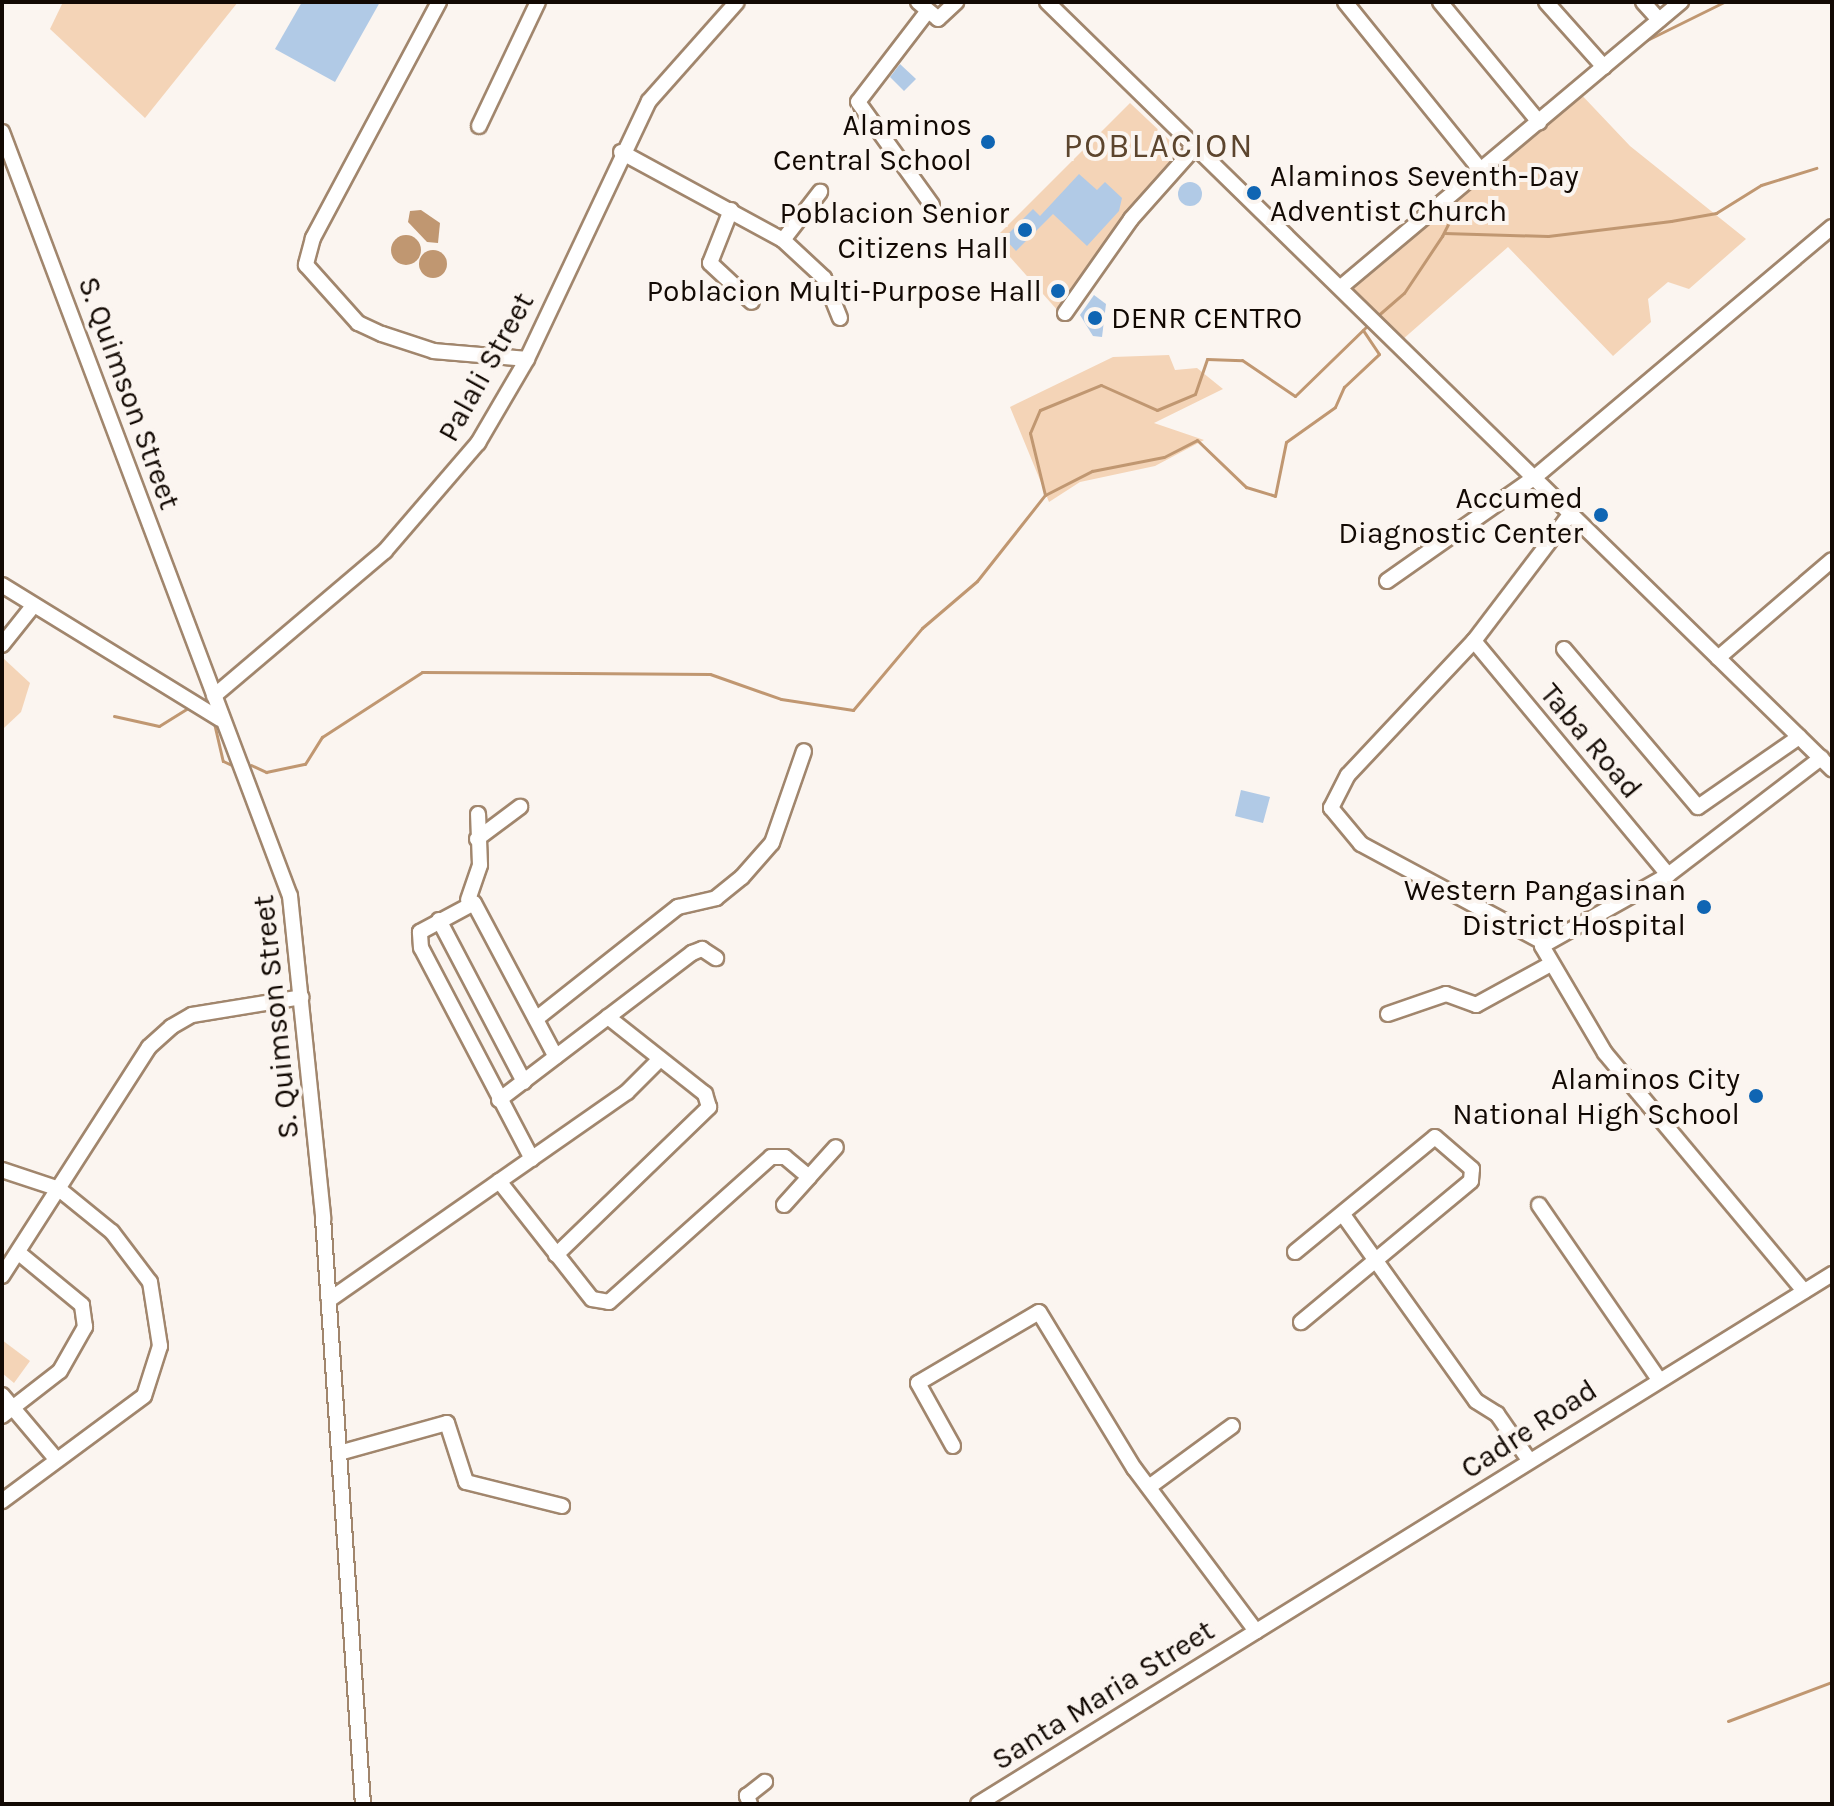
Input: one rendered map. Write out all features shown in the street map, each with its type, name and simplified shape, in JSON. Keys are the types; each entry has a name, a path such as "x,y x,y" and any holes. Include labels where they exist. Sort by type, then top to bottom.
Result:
{"street":[{"path":"439,2 313,238 306,265 351,317 382,334 434,351 527,359"},
{"path":"479,126 538,2"},
{"path":"932,205 858,102 922,7 938,19 956,2"},
{"path":"1047,2 1402,345 1832,769"},
{"path":"1345,2 1479,168"},
{"path":"1440,2 1539,122"},
{"path":"1546,2 1604,67"},
{"path":"1643,2 1659,20"},
{"path":"1341,287 1479,168 1539,122 1681,2"},
{"name":"Palali Street","path":"214,696 409,527 478,443 527,359 621,152 649,101 732,4"},
{"name":"S. Quimson Street","path":"2,132 221,719 285,872 302,997 329,1300 363,1804"},
{"path":"1065,313 1131,219 1196,146"},
{"path":"621,152 783,240 824,278 840,318"},
{"path":"783,240 820,192"},
{"path":"731,210 710,263 752,302"},
{"path":"1387,581 1535,477 1832,227"},
{"path":"1572,512 1474,641 1339,785 1333,819 1361,844 1543,942 1551,964 1605,1053 1804,1291"},
{"path":"1718,658 1832,560"},
{"path":"2,585 221,719"},
{"path":"2,645 33,606"},
{"name":"Taba Road","path":"1474,641 1668,875"},
{"path":"1564,649 1698,807 1799,737"},
{"path":"536,1019 678,907 716,898 742,877 772,843 804,751"},
{"path":"1543,942 1668,875 1821,758"},
{"path":"477,839 520,807"},
{"path":"478,814 480,865 468,900 418,939 532,1159"},
{"path":"468,900 556,1057"},
{"path":"439,920 524,1082"},
{"path":"499,1100 692,953 702,949 716,958"},
{"path":"1388,1014 1446,994 1476,1005 1551,964"},
{"path":"2,1276 149,1047 171,1027 192,1015 302,997"},
{"path":"556,1255 707,1111 705,1094 608,1017"},
{"path":"329,1300 532,1159 659,1060"},
{"path":"1295,1252 1344,1216 1437,1136 1472,1169 1471,1181 1379,1263 1301,1322"},
{"path":"784,1205 836,1147"},
{"path":"499,1181 592,1299 609,1302 771,1157 785,1157 809,1177"},
{"path":"2,1170 59,1189 91,1212 143,1270 156,1296 160,1346 144,1396 2,1501"},
{"path":"1539,1205 1657,1377"},
{"path":"1344,1216 1476,1401 1497,1414 1529,1460"},
{"path":"2,1416 75,1355 85,1327 82,1305 19,1253"},
{"name":"Cadre Road","path":"1256,1631 1657,1377 1832,1274"},
{"path":"953,1446 918,1383 1034,1310 1149,1487 1256,1631"},
{"path":"2,1395 17,1406 57,1460"},
{"path":"339,1453 447,1423 466,1482 562,1506"},
{"path":"1149,1487 1232,1426"},
{"name":"Santa Maria Street","path":"978,1804 1256,1631"},
{"path":"750,1804 747,1796 765,1782"}],"shaded area":[{"path":"63,2 238,2 145,118 50,29"},
{"path":"1576,89 1630,146 1746,239 1689,289 1668,282 1648,299 1651,322 1613,356 1508,247 1402,340 1345,280"},
{"path":"1130,103 1183,153 1059,312 994,239"},
{"path":"421,210 440,223 438,243 427,242 408,222 410,211"},
{"path":"406,235 416,240 421,250 416,260 406,265 396,260 391,250 396,240"},
{"path":"433,250 443,254 447,264 443,274 433,278 423,274 419,264 423,254"},
{"path":"1169,355 1175,370 1197,368 1223,389 1154,423 1204,440 1155,466 1080,482 1049,502 1010,407 1113,357"},
{"path":"3,658 30,683 21,712 4,728"},
{"path":"2,1340 30,1361 14,1383 2,1373"}],"building":[{"path":"302,2 380,2 335,82 275,49"},
{"path":"900,64 916,79 904,91 890,77"},
{"path":"1079,174 1097,190 1105,182 1122,198 1119,211 1087,246 1053,214 1016,251 1004,238 1033,209 1040,216"},
{"path":"1190,182 1199,185 1202,194 1199,203 1190,206 1181,203 1178,194 1181,185"},
{"name":"DENR CENTRO","path":"1094,295 1106,304 1102,337 1093,336 1080,315"},
{"path":"1241,790 1270,797 1263,823 1235,816"}],"waterway":[{"path":"1645,41 1724,2"},
{"path":"1510,154 1523,143"},
{"path":"1444,233 1548,236 1671,221 1716,213 1761,185 1816,168"},
{"path":"1375,318 1404,293 1442,236 1451,218 1442,210"},
{"path":"251,765 266,772 305,764 322,737 422,672 710,674 781,699 853,710 922,628 977,581 1045,495 1030,433 1040,410 1101,385 1157,410 1195,394 1207,359 1242,360 1295,396 1370,323"},
{"path":"1045,495 1092,471 1164,457 1197,440 1246,487 1275,496 1286,442 1335,407 1344,387 1379,354 1363,330"},
{"path":"114,716 159,726 190,707"},
{"path":"214,723 223,761 236,767"},
{"path":"1728,1721 1832,1682"}],"place":[{"name":"Alaminos Central School","path":"988,142"},
{"name":"Alaminos Seventh-Day Adventist Church","path":"1254,193"},
{"name":"Poblacion Senior Citizens Hall","path":"1025,230"},
{"name":"Poblacion Multi-Purpose Hall","path":"1058,291"},
{"name":"DENR CENTRO","path":"1095,318"},
{"name":"Accumed Diagnostic Center","path":"1601,515"},
{"name":"Western Pangasinan District Hospital","path":"1704,907"},
{"name":"Alaminos City National High School","path":"1756,1096"}],"district":[{"name":"POBLACION","path":"1159,147"}]}
